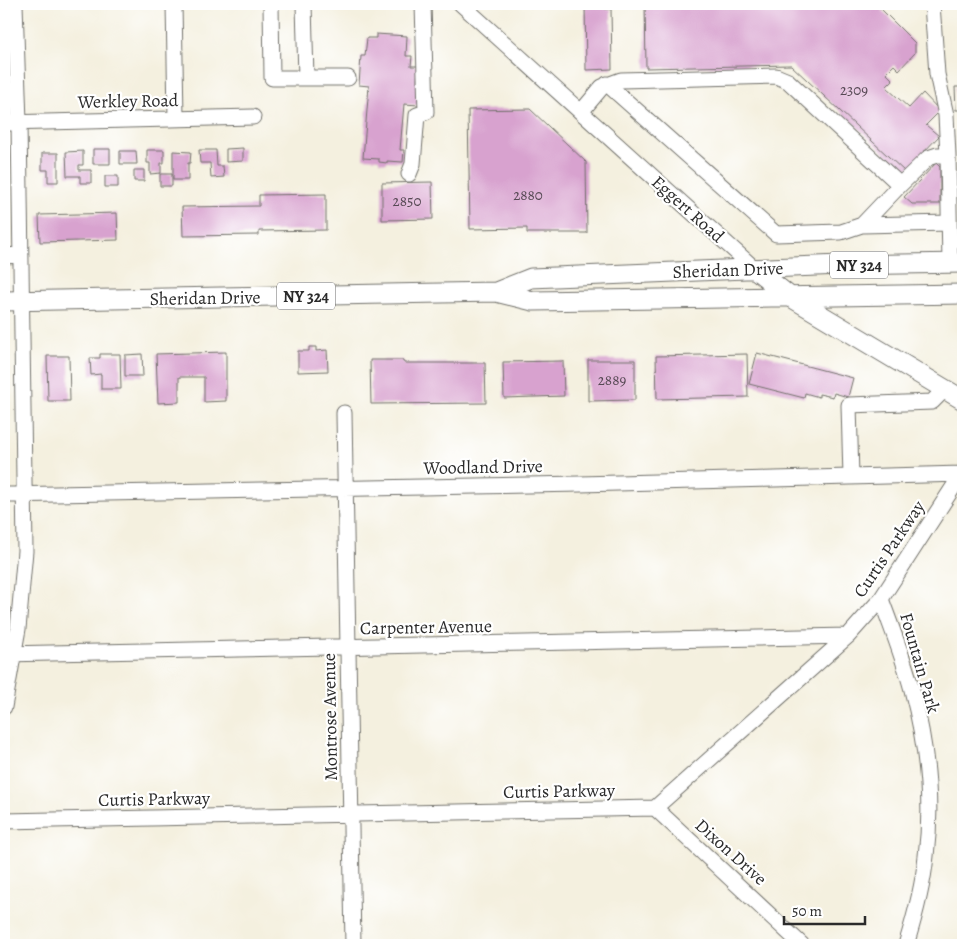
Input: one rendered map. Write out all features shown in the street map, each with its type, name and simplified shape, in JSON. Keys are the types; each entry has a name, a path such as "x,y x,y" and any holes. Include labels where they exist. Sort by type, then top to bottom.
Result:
{"main road":[{"name":"Sheridan Drive","path":"496,292 531,278 957,263"},
{"name":"Eggert Road","path":"755,269 789,296 963,400"},
{"name":"Sheridan Drive","path":"12,301 496,292 533,301 963,294"}],"street":[{"path":"4,707 9,654 24,580 26,494 12,301 20,255 11,122 15,4"},
{"path":"174,4 176,118"},
{"path":"271,4 272,78 348,78"},
{"path":"304,4 306,78"},
{"path":"409,174 413,164 416,115 426,112 423,4"},
{"name":"Eggert Road","path":"463,4 755,269"},
{"path":"932,4 937,74 946,114 949,223 957,263"},
{"path":"581,112 602,87 622,80 776,76 788,81 900,185"},
{"path":"607,84 776,234 841,232 862,225 949,223"},
{"name":"Werkley Road","path":"11,122 253,117"},
{"path":"862,225 928,158 937,155 948,155"},
{"path":"4,256 20,255"},
{"path":"851,477 849,405 932,402 946,389"},
{"name":"Montrose Avenue","path":"344,413 353,945"},
{"name":"Woodland Drive","path":"4,495 963,473"},
{"name":"Curtis Parkway","path":"4,821 655,808 848,636 881,599 963,473"},
{"name":"Fountain Park","path":"881,599 912,690 924,748 928,789 926,856 916,911 906,945"},
{"name":"Carpenter Avenue","path":"9,654 848,636"},
{"name":"Dixon Drive","path":"655,808 802,945"}],"building":[{"path":"585,4 605,4 605,9 611,9 612,69 586,70"},
{"path":"645,4 747,4 747,7 804,6 804,4 876,4 915,43 915,53 899,70 894,65 886,73 893,80 886,87 909,108 923,93 940,111 926,125 939,136 905,172 791,65 646,68"},
{"path":"376,34 407,36 406,56 412,56 411,66 418,66 417,82 421,82 419,105 404,104 400,150 404,150 403,162 387,161 387,163 379,162 379,159 363,158 369,86 359,85 361,56 365,56 367,38 376,38"},
{"path":"955,87 963,87 963,110 956,110"},
{"path":"530,109 586,162 587,233 527,233 527,228 470,229 468,110"},
{"path":"243,148 243,161 226,162 226,149"},
{"path":"93,149 110,149 110,164 93,164"},
{"path":"147,150 164,150 164,163 161,163 161,173 150,174 150,163 147,163"},
{"path":"199,150 216,150 217,166 223,166 224,177 211,178 210,163 200,163"},
{"path":"83,151 83,165 79,165 79,170 91,170 91,183 80,183 80,176 67,176 66,152"},
{"path":"120,151 136,151 137,164 120,164"},
{"path":"173,151 191,152 190,163 188,163 188,180 173,180"},
{"path":"42,153 58,153 58,182 48,182 48,170 42,170"},
{"path":"936,163 940,167 940,204 912,204 904,197"},
{"path":"134,170 144,170 144,181 134,181"},
{"path":"160,174 172,174 172,186 160,186"},
{"path":"105,176 118,176 118,187 105,187"},
{"path":"432,182 433,219 382,220 382,183"},
{"path":"326,194 326,230 259,231 259,235 183,236 182,207 259,206 259,195"},
{"path":"117,213 118,240 40,242 39,215"},
{"path":"309,347 316,347 316,351 327,350 328,371 298,372 298,351 309,351"},
{"path":"226,352 226,401 204,402 204,377 179,377 179,402 158,403 156,354"},
{"path":"757,353 853,378 848,397 834,393 833,397 819,394 819,397 805,393 804,398 749,384"},
{"path":"100,354 120,354 121,389 101,389 101,374 91,375 90,358 100,358"},
{"path":"142,354 143,376 125,376 125,355"},
{"path":"747,354 748,397 657,399 656,356"},
{"path":"47,356 69,356 70,401 48,401"},
{"path":"370,360 403,360 404,363 485,363 486,403 371,404"},
{"path":"588,360 635,360 635,400 588,401"},
{"path":"563,361 564,396 504,398 503,362"}]}
